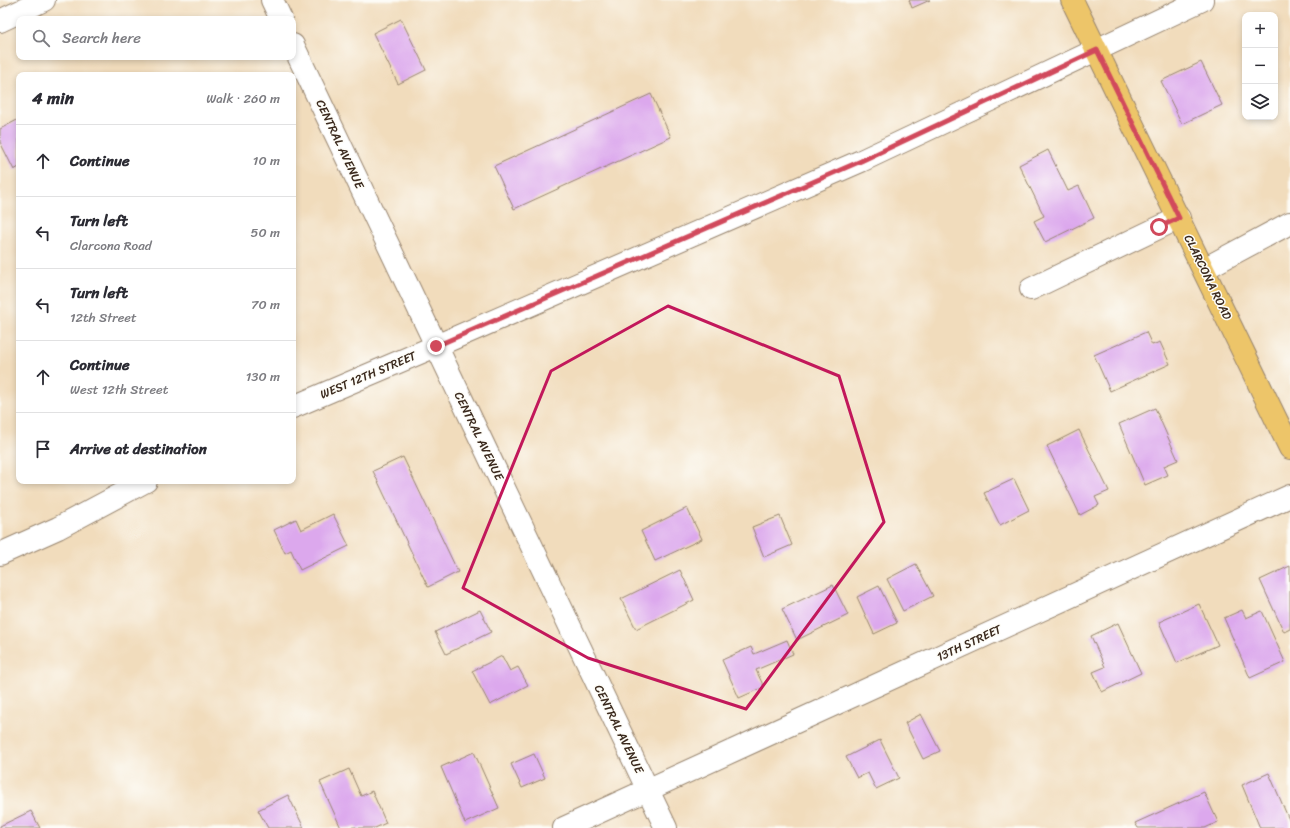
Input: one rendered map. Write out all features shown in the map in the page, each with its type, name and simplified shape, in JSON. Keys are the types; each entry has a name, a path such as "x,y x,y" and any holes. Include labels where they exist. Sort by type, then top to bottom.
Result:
{"main road":[{"name":"CLARCONA ROAD","path":"1072,0 1290,448"}],"street":[{"path":"0,21 44,0"},
{"path":"272,0 280,16"},
{"name":"WEST 12TH STREET","path":"296,406 861,161 1202,0"},
{"name":"CENTRAL AVENUE","path":"296,50 666,828"},
{"path":"1031,289 1179,218"},
{"path":"1204,269 1290,223"},
{"path":"0,554 58,528 140,484"},
{"name":"13TH STREET","path":"564,828 1290,496"}],"highlighted area":[{"path":"668,306 839,376 884,522 746,709 588,658 463,588 551,371"}],"building":[{"path":"909,0 930,0 912,8"},
{"path":"401,19 426,70 398,84 373,33"},
{"path":"1201,62 1222,105 1182,124 1161,81"},
{"path":"651,94 671,137 514,209 494,166"},
{"path":"16,121 16,169 14,170 0,142 0,129"},
{"path":"1048,150 1068,191 1079,186 1094,218 1045,242 1034,221 1044,216 1019,165"},
{"path":"1146,332 1152,345 1160,342 1170,364 1110,391 1094,355"},
{"path":"1155,408 1178,460 1164,466 1168,475 1145,485 1119,424"},
{"path":"1079,430 1109,491 1095,497 1099,505 1080,515 1047,446"},
{"path":"403,457 458,572 428,587 373,471"},
{"path":"1014,479 1029,510 1000,525 984,493"},
{"path":"687,508 702,539 655,561 641,531"},
{"path":"333,514 349,546 300,570 291,550 285,553 274,530 296,519 301,530"},
{"path":"780,516 792,545 764,557 752,527"},
{"path":"916,564 933,596 903,611 887,579"},
{"path":"1290,566 1290,629 1284,632 1260,580"},
{"path":"680,570 694,600 636,629 621,599"},
{"path":"833,585 848,615 797,640 782,609"},
{"path":"879,586 897,623 874,634 857,597"},
{"path":"1199,604 1218,645 1177,663 1159,622"},
{"path":"480,610 491,632 446,654 435,632"},
{"path":"1242,610 1246,618 1262,611 1285,662 1250,678 1224,618"},
{"path":"1118,623 1141,673 1102,692 1093,672 1105,667 1091,636"},
{"path":"787,640 793,654 756,670 764,687 739,698 722,660 751,647 754,654"},
{"path":"502,656 510,671 518,667 528,685 490,705 472,671"},
{"path":"921,714 940,751 923,759 905,723"},
{"path":"880,740 899,778 876,789 868,773 857,778 846,757"},
{"path":"474,752 499,808 465,823 441,767"},
{"path":"534,754 545,778 522,788 511,764"},
{"path":"349,769 361,796 372,791 386,823 375,828 341,828 320,782"},
{"path":"1269,773 1290,822 1290,828 1260,828 1242,785"},
{"path":"1204,792 1218,822 1205,828 1138,828 1135,823"},
{"path":"288,795 304,828 268,828 258,810"},
{"path":"31,811 40,828 0,828 0,826"}],"route":[{"path":"436,346 861,161 1097,50 1179,218 1159,227"}]}
